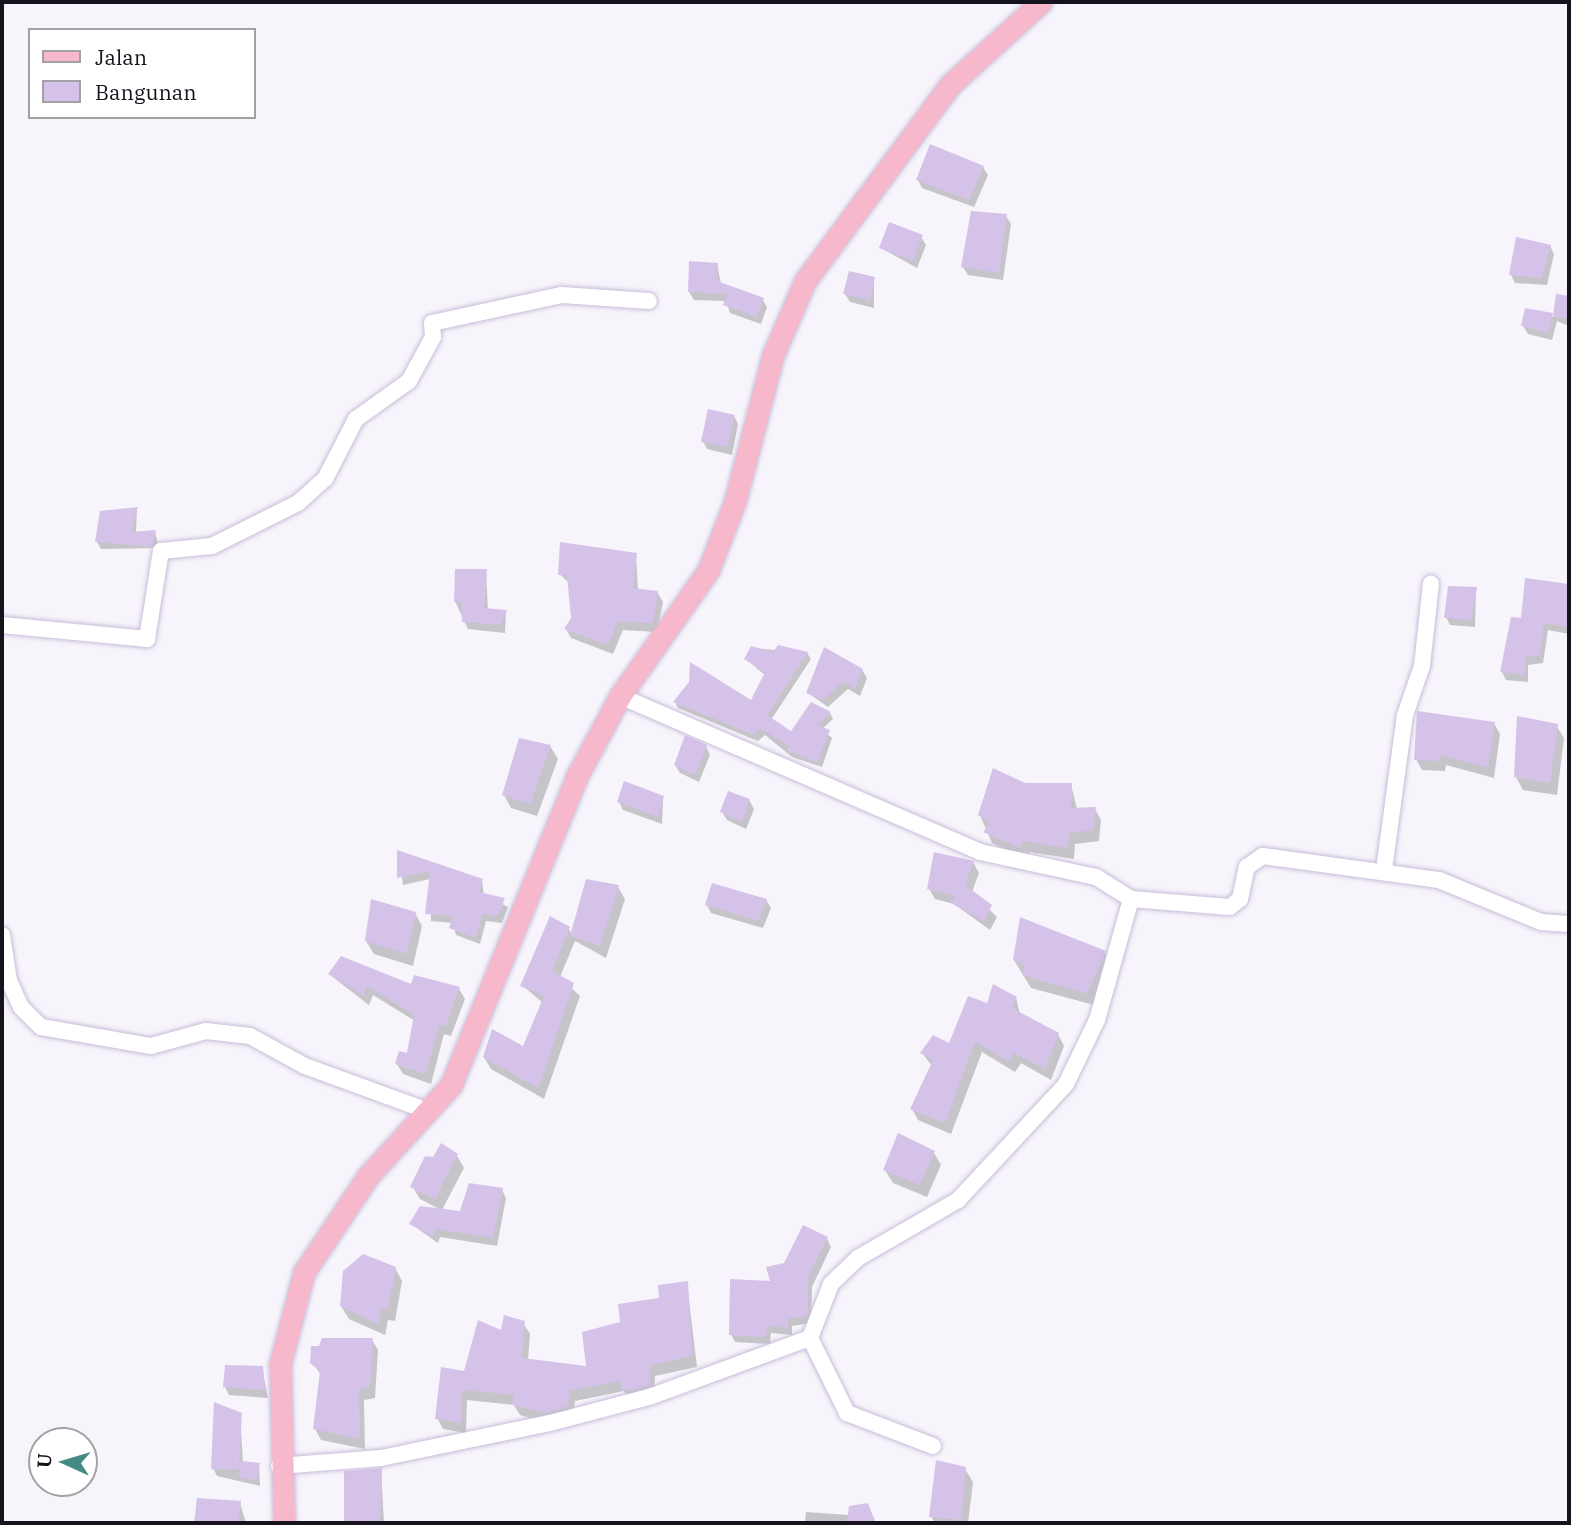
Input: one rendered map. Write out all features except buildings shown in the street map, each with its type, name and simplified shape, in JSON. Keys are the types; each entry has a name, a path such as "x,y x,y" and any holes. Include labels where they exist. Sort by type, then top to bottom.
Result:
{"main road":[{"path":"280,1519 280,1364 304,1272 361,1186 451,1084 480,1025 529,891 620,696 708,571 724,531 773,355 805,281 951,84 1041,2"}],"street":[{"path":"2,625 147,639 161,551 212,546 298,503 325,480 356,419 409,381 433,337 432,323 562,295 649,301"},
{"path":"1384,870 1405,715 1422,666 1431,583"},
{"path":"620,696 981,852 1096,877 1131,899 1230,907 1240,899 1247,867 1263,856 1384,870 1439,880 1541,922 1569,923"},
{"path":"933,1446 847,1413 810,1338 831,1284 859,1258 958,1200 1066,1084 1097,1020 1131,899"},
{"path":"2,935 9,981 21,1007 41,1027 151,1046 206,1031 250,1036 305,1066 428,1111"},
{"path":"279,1465 381,1458 550,1423 652,1396 810,1338"}]}
